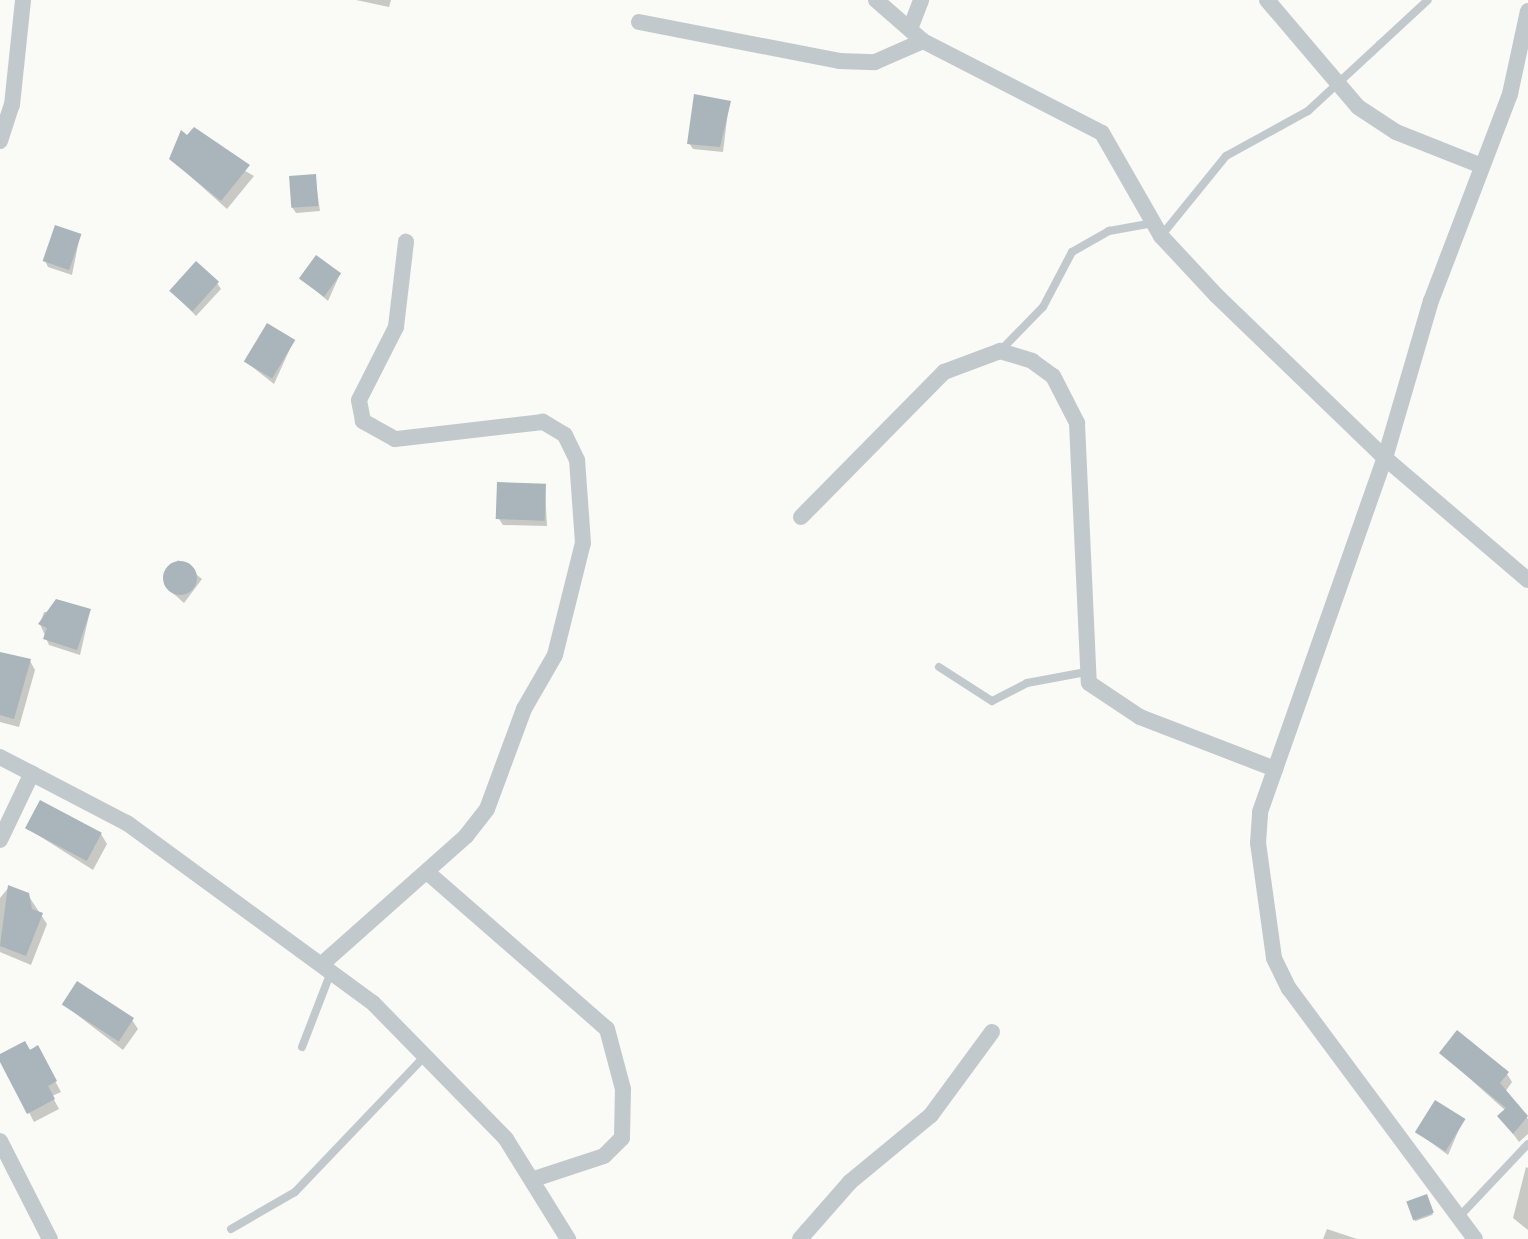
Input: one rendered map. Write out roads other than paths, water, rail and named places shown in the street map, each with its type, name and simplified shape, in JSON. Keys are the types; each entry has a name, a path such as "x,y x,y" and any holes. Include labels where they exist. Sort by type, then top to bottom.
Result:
{"street":[{"path":"0,141 12,105 23,0"},
{"path":"876,0 923,41 1102,133 1158,229 1385,458 1528,580"},
{"path":"910,29 921,0"},
{"path":"1267,0 1334,84 1396,132 1482,166"},
{"path":"1475,1239 1457,1220 1289,989 1274,958 1258,843 1275,769 1385,458 1431,301 1510,94 1528,11"},
{"path":"639,22 839,61 875,62 923,41"},
{"path":"326,968 427,872 487,809 524,709 555,655 583,543 577,460 565,435 543,422 395,439 363,421 359,400 396,327 406,242"},
{"path":"801,517 944,372 1000,351 1053,376 1077,423 1086,672 1103,698 1128,711 1275,769"},
{"path":"0,757 127,823 326,968 426,1054 534,1179 568,1239"},
{"path":"0,840 32,773"},
{"path":"427,872 607,1029 623,1089 622,1138 604,1156 534,1179"},
{"path":"800,1239 850,1182 931,1115 992,1032"},
{"path":"0,1141 50,1239"}],"lane":[{"path":"1000,351 1043,307 1072,252 1109,231 1158,229 1226,156 1297,118 1428,0"},
{"path":"939,667 992,701 1027,683 1086,672"},
{"path":"302,1047 326,968"},
{"path":"231,1229 295,1192 426,1054"},
{"path":"1457,1220 1528,1144"}]}
